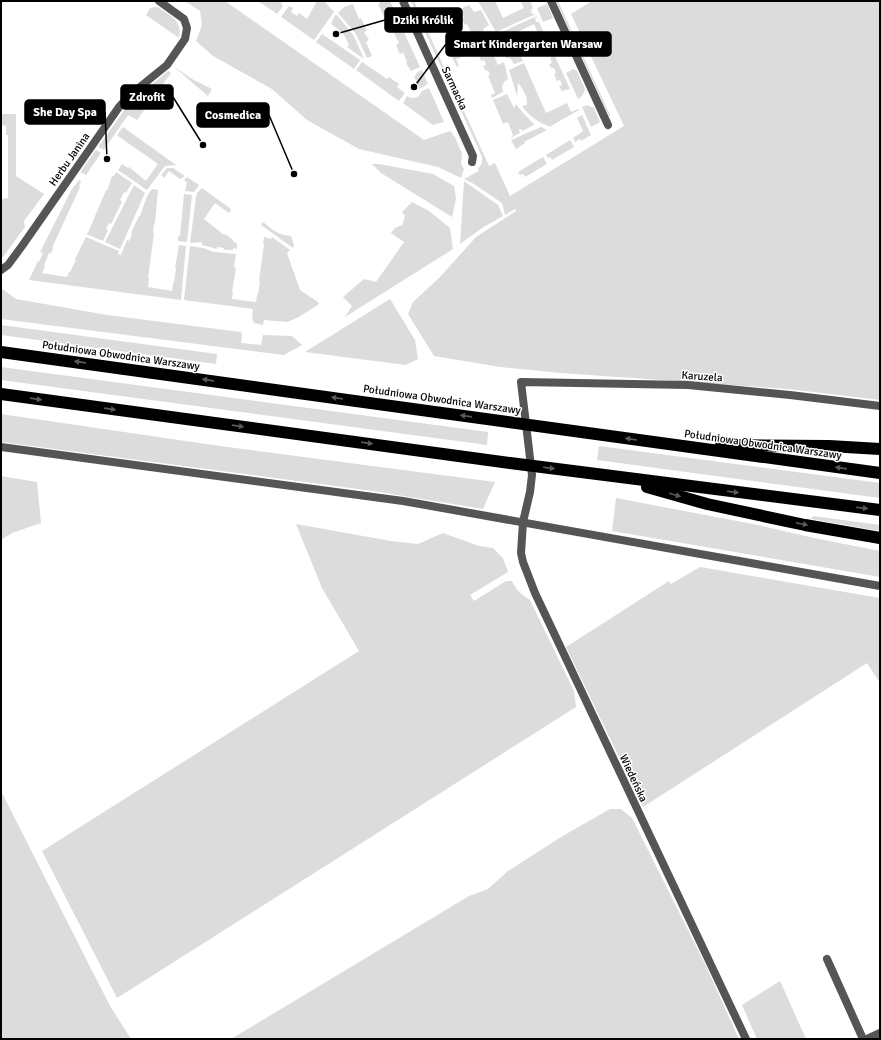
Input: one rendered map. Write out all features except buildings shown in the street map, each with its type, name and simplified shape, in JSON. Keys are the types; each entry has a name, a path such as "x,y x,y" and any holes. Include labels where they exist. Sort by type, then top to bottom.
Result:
{"highway":[{"name":"Południowa Obwodnica Warszawy","path":"1,352 880,473"},
{"path":"1,394 510,463 880,510"},
{"path":"670,445 829,446 880,449"},
{"path":"611,476 707,504 805,525 880,538"}],"street":[{"name":"Herbu Janina","path":"1,270 8,265 22,246 119,107 130,95 174,57 185,39 187,28 184,18 159,1"},
{"name":"Sarmacka","path":"403,1 473,156 472,162"},
{"path":"551,1 608,126"},
{"name":"Karuzela","path":"521,382 688,386 790,395 880,406"},
{"name":"Wiedeńska","path":"521,382 532,475 530,492 523,522 521,553 523,562 535,594 746,1039"},
{"path":"1,447 369,496 880,586"},
{"path":"827,959 863,1039"},
{"path":"867,1039 880,1033"}],"shaded area":[{"path":"185,1 225,1 424,140 450,131 455,137 462,154 461,164 464,169 461,178 438,167 359,149 307,120 272,89 213,56 196,41 202,25 200,11"},
{"path":"258,1 282,1 281,4 283,6 277,14"},
{"path":"317,1 324,1 334,12 314,40 281,17 289,6 293,8 291,12 297,16 299,13 307,19"},
{"path":"380,1 390,1 400,22 391,26 389,22 387,23 378,4"},
{"path":"411,1 414,1 489,166 495,163 510,196 624,126 571,14 592,1 880,1 880,400 788,389 561,373 500,367 434,356 408,314 413,302 440,277 476,237 516,211 515,209 505,215 502,203 464,179 479,171 478,169 482,163 482,157"},
{"path":"478,1 495,1 503,18 524,8 521,2 530,1 533,8 531,10 532,14 536,14 496,32"},
{"path":"556,1 558,1 610,115 609,116"},
{"path":"353,4 359,19 361,18 367,31 364,32 369,40 366,42 372,56 367,58 356,34 338,13 344,7"},
{"path":"547,4 553,18 543,22 537,8"},
{"path":"469,5 474,12 481,10 489,25 484,28 483,32 485,37 470,44 469,42 474,39 472,39 470,35 472,34 467,24 465,25 462,19 464,18 460,9"},
{"path":"158,7 174,19 179,27 179,38 146,15 150,8"},
{"path":"335,15 337,15 354,36 364,59 347,47 349,45 343,33 331,24"},
{"path":"537,16 535,18 536,22 539,22 553,53 548,55 546,49 543,50 540,43 542,42 534,24 511,35 523,61 514,64 510,58 506,58 497,34"},
{"path":"401,26 420,67 411,71 406,63 407,62 403,52 400,54 396,45 399,43 394,33 398,32 396,28"},
{"path":"322,34 360,60 354,69 316,42"},
{"path":"486,39 498,65 504,62 508,79 502,86 503,92 492,98 491,95 495,93 488,76 490,75 488,70 486,71 483,66 486,65 484,60 481,61 479,56 481,55 478,47 470,50 471,53 456,59 459,66 457,67 451,55 454,54 455,56 468,51 467,48"},
{"path":"555,56 570,89 562,91 559,86 562,85 560,80 557,81 554,74 556,73 554,68 551,68 549,64 552,63 550,58"},
{"path":"362,62 387,79 389,77 399,84 397,87 405,93 399,101 356,70"},
{"path":"524,63 546,113 567,103 571,112 578,109 579,110 551,127 531,116 522,106 527,105 525,93 518,83 517,96 509,70"},
{"path":"173,66 192,79 212,89 208,96"},
{"path":"573,69 577,71 585,89 583,95 578,99 566,73"},
{"path":"422,70 428,84 419,89 414,76"},
{"path":"168,71 171,73 137,120 128,115 104,150 98,147 128,105"},
{"path":"429,88 444,122 433,125 403,103 407,96 416,98 422,91"},
{"path":"507,94 514,108 516,104 534,124 522,131 519,129 520,133 510,138 513,135 508,122 503,124 493,100"},
{"path":"587,105 594,108 600,122 591,127 582,107"},
{"path":"1,114 16,114 16,176 44,194 24,221 25,227 1,258 1,202 2,199 8,198 8,135 6,135 6,126 1,125"},
{"path":"582,115 591,135 581,141 580,139 575,142 573,138 583,131 577,118"},
{"path":"123,127 176,165 165,166 147,190 118,170 122,164 128,168 129,167 146,181 158,164 117,135"},
{"path":"541,127 547,130 524,142 525,143 516,149 511,140"},
{"path":"570,140 574,147 552,160 550,157 548,158 546,155"},
{"path":"96,150 101,153 86,175 80,172"},
{"path":"543,157 547,164 525,177 523,174 520,175 518,172"},
{"path":"372,164 433,174 454,186 456,199 452,217 381,173"},
{"path":"167,168 173,168 185,176 180,179 169,171 164,178 161,175"},
{"path":"116,172 132,183 126,193 124,192 120,200 122,202 111,224 109,223 106,229 108,230 103,241 86,234 88,233 106,190 107,191 112,176 114,176"},
{"path":"187,177 199,185 194,192 185,191 187,183 184,180"},
{"path":"79,180 81,181 80,187 52,248 53,249 51,253 49,253 42,273 67,277 86,237 119,251 118,254 121,255 127,240 129,241 147,196 152,189 158,190 148,287 172,291 179,245 186,246 181,300 29,280 43,253 40,252 72,189"},
{"path":"464,181 498,205 503,216 482,228 460,244"},
{"path":"134,185 145,193 120,249 105,242"},
{"path":"202,188 231,209 229,213 215,203 204,219 224,235 225,234 233,240 237,244 237,249 233,248 233,250 224,250 224,248 217,247 217,249 202,245 202,242 190,243 196,197 197,193"},
{"path":"184,194 192,195 187,242 178,241 178,236 180,236"},
{"path":"412,202 429,211 450,228 453,249 345,317 352,306 343,297 364,279 376,282 404,242 391,233 395,228 402,225 405,216 402,212"},
{"path":"263,222 279,233 291,236 294,245 293,248 261,225"},
{"path":"264,237 271,239 272,237 290,250 287,253 300,290 319,304 299,317 287,322 264,320 263,325 254,323 252,318 253,309 184,300 190,246 203,248 214,252 236,254 234,267 236,268 232,299 256,302 260,281"},
{"path":"1,288 16,299 107,315 241,332 241,343 261,345 263,335 292,336 302,345 284,355 1,319"},
{"path":"390,299 415,340 418,359 406,365 305,352"},
{"path":"1,325 217,354 216,364 1,335"},
{"path":"1,367 488,432 487,445 1,380"},
{"path":"1,414 213,445 495,482 483,509 373,491 1,442"},
{"path":"599,446 880,483 880,498 597,460"},
{"path":"1,476 37,482 41,523 12,533 1,540"},
{"path":"616,498 758,525 880,551 880,577 612,531"},
{"path":"813,516 880,525 880,531 811,519"},
{"path":"296,524 391,541 418,544 443,533 479,546 493,548 503,558 508,572 470,595 474,601 506,581 512,581 515,587 530,600 574,691 576,707 117,998 42,851 359,651 322,588"},
{"path":"700,567 880,598 880,683 867,663 643,807 566,647 669,581 671,584"},
{"path":"1,791 110,1006 131,1039 1,1039"},
{"path":"610,809 621,809 632,818 706,966 739,1039 231,1039 469,896 488,889 508,871 561,837"},
{"path":"780,981 806,1039 757,1039 742,1005"}],"place":[{"name":"Dziki Królik","path":"336,34"},
{"name":"Smart Kindergarten Warsaw","path":"414,87"},
{"name":"Zdrofit","path":"203,145"},
{"name":"She Day Spa","path":"107,159"},
{"name":"Cosmedica","path":"294,174"}]}
